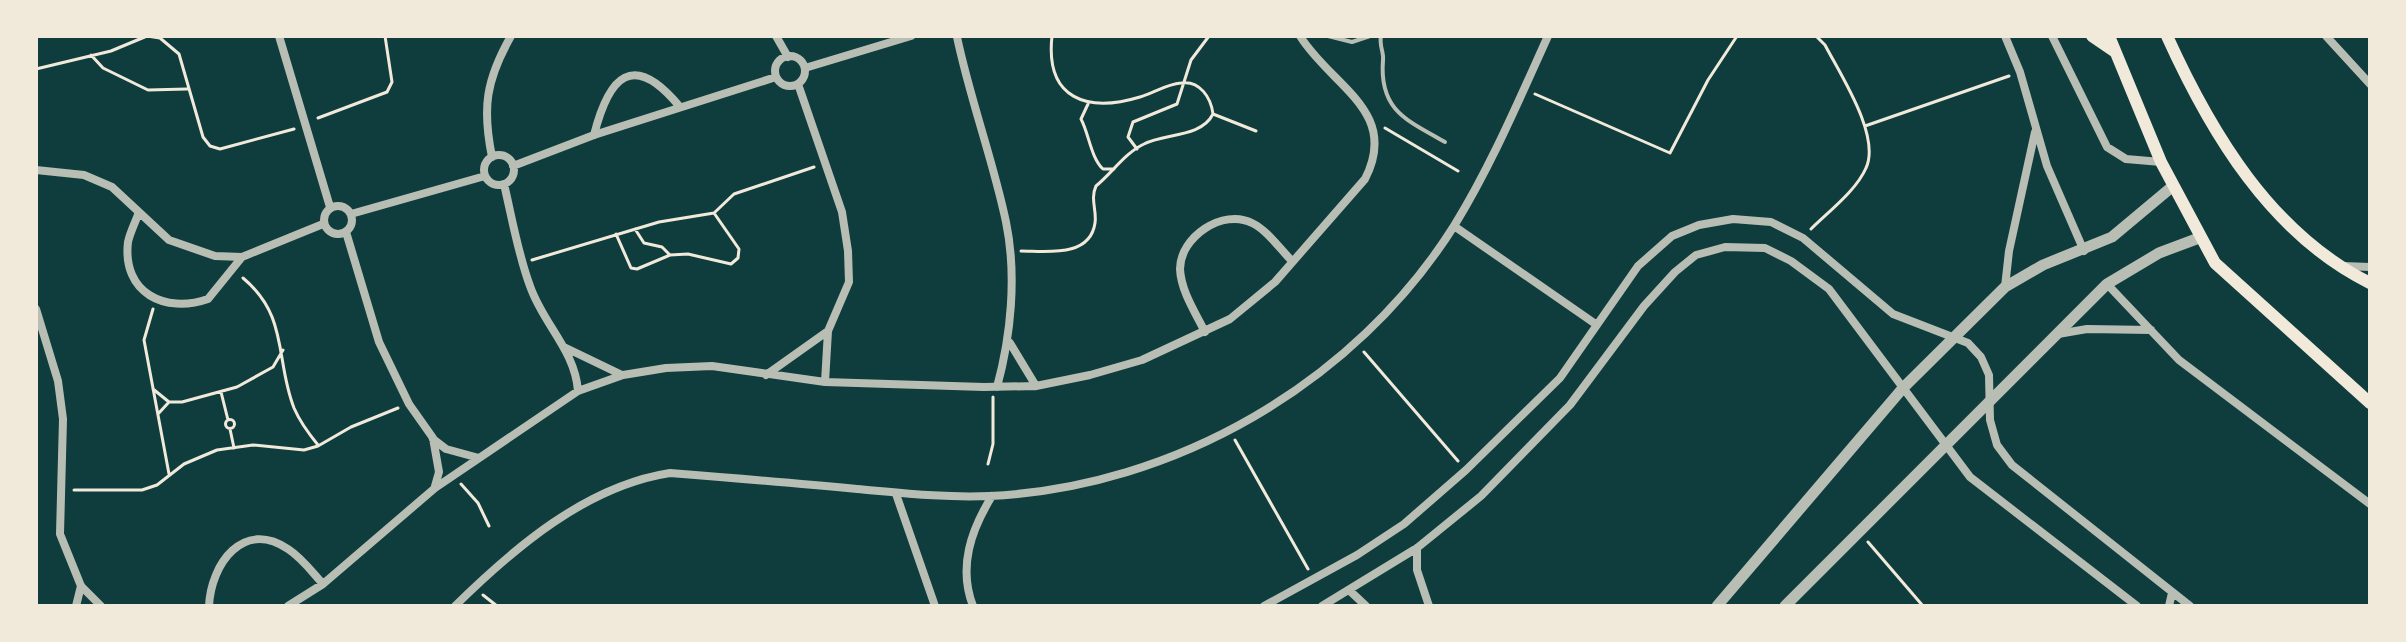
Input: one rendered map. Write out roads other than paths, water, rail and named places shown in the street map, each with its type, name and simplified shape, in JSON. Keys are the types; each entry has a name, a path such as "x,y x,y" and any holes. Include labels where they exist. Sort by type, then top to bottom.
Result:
{"main road":[{"path":"2092,36 2114,51"},
{"path":"2109,36 2161,162 2215,263 2251,299 2370,403"},
{"path":"2167,36 2208,115 2270,206 2297,234 2340,266 2370,283"}],"street":[{"path":"36,170 84,175 112,187 169,240 191,251 242,257 323,224 330,207 303,125 279,36"},
{"path":"492,157 485,121 488,88 511,36"},
{"path":"776,36 788,57"},
{"path":"825,382 828,331 849,282 842,212 798,84 805,68 911,36"},
{"path":"944,36 958,36 970,99 1007,224 1009,340 995,387"},
{"path":"288,606 323,584 435,488 578,391 623,375 666,368 712,366 825,382 1036,386 1142,360 1205,332 1253,301 1292,261 1365,179 1376,150 1371,120 1300,36"},
{"path":"455,606 551,524 594,497 640,477 670,473 896,494 992,496 1085,483 1137,469 1230,430 1306,383 1355,342 1408,288 1454,226 1525,89 1548,36"},
{"path":"2005,36 2020,72 2057,194 2084,251"},
{"path":"2052,36 2107,147 2126,159 2161,162"},
{"path":"2326,36 2370,84"},
{"path":"776,77 777,64 788,57 798,59 805,68"},
{"path":"594,135 603,101 610,88 621,79 636,75 651,78 663,86 680,107"},
{"path":"513,166 594,135 776,77"},
{"path":"776,77 786,86 798,84"},
{"path":"2005,287 2009,251 2036,127"},
{"path":"492,157 505,157 513,166 513,177 504,184 493,184 485,176 485,165 492,157"},
{"path":"351,214 485,176"},
{"path":"504,184 523,263 539,308 573,361 578,391"},
{"path":"1717,606 1903,388 1952,336 2005,287 2043,265 2084,251 2112,237 2173,186"},
{"path":"330,207 342,206 351,214 352,221 346,232 379,342 409,404 433,438 446,449 479,458"},
{"path":"139,212 128,242 130,267 142,290 157,300 174,306 208,299 242,257"},
{"path":"1205,332 1184,288 1180,268 1183,252 1197,236 1216,222 1234,217 1254,223 1292,261"},
{"path":"1264,606 1314,580 1404,524 1466,470 1560,378 1638,266 1672,236 1699,225 1733,219 1771,222 1803,238 1893,314 1968,343 1981,357 1989,375 1992,397 1990,420 1997,445 2012,465 2190,606"},
{"path":"323,224 335,234 346,232"},
{"path":"1454,226 1597,325"},
{"path":"1785,606 2107,284 2159,253 2199,238"},
{"path":"1322,606 1417,548 1481,496 1570,405 1644,306 1696,255 1725,247 1765,248 1791,261 1829,289 1980,485 2137,606"},
{"path":"2340,266 2370,267"},
{"path":"2107,284 2211,386 2370,504"},
{"path":"36,309 58,381 65,449 60,534 81,586 101,606"},
{"path":"2058,334 2087,329 2151,330"},
{"path":"766,375 828,331"},
{"path":"1009,340 1016,357 1036,386"},
{"path":"565,347 623,375"},
{"path":"433,438 439,472 435,488"},
{"path":"896,494 935,606"},
{"path":"973,606 966,575 968,547 977,520 992,496"},
{"path":"209,606 215,573 223,559 236,545 254,539 286,547 323,584"},
{"path":"1417,548 1417,570 1429,606"},
{"path":"76,606 81,586"},
{"path":"1350,591 1366,606"},
{"path":"2169,606 2172,593"}],"lane":[{"path":"1328,36 1352,42 1370,36"},
{"path":"1381,36 1384,56 1380,77 1389,103 1404,119 1445,142"}]}
